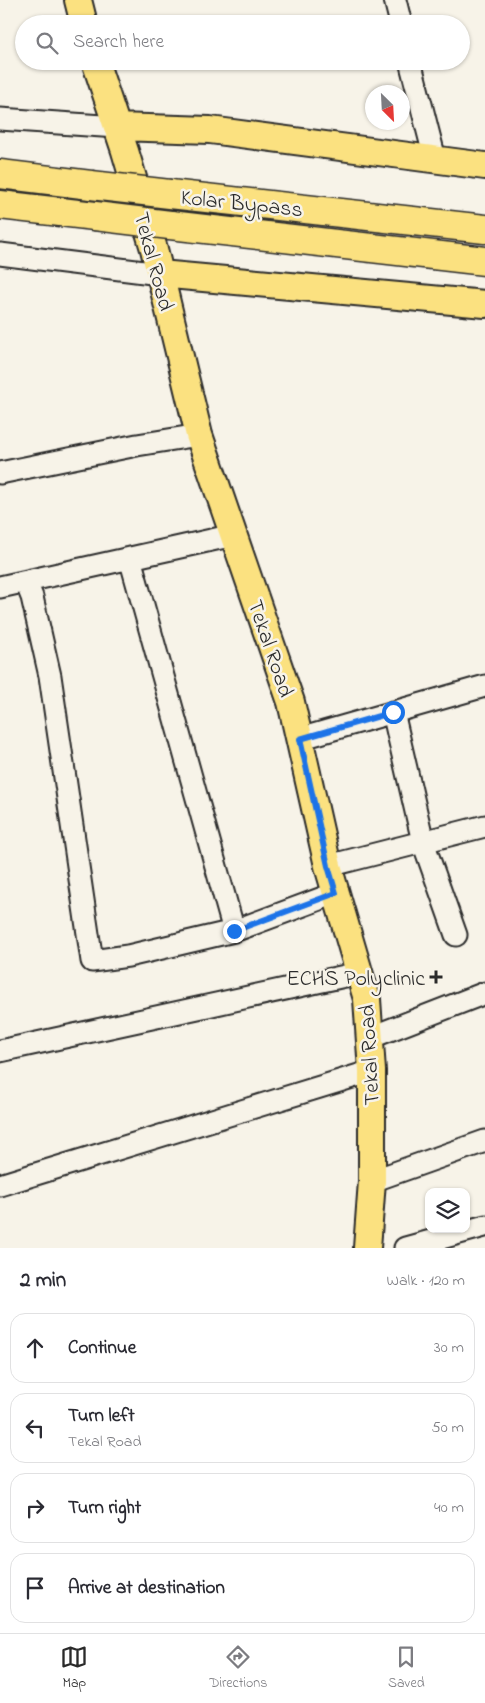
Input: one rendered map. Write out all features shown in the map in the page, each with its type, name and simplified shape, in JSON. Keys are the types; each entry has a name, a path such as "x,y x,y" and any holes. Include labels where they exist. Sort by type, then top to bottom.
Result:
{"highway":[{"name":"Kolar Bypass","path":"0,174 485,229"},
{"path":"0,205 485,261"}],"main road":[{"path":"78,0 82,15"},
{"name":"Tekal Road","path":"98,70 117,126 160,274 199,435 291,702 328,866 366,998 372,1070 372,1181 367,1248"},
{"path":"117,126 210,130 485,166"},
{"path":"160,274 484,307"}],"street":[{"path":"395,0 399,15"},
{"path":"412,70 435,159"},
{"path":"0,119 117,126"},
{"path":"0,254 160,274"},
{"path":"0,473 137,445 199,435"},
{"path":"0,587 234,535"},
{"path":"130,558 234,931"},
{"path":"26,582 32,597 50,676 92,961 128,956 234,931 336,893"},
{"path":"300,739 485,686"},
{"path":"393,712 423,842 456,936"},
{"path":"328,866 485,826"},
{"path":"0,1051 359,973"},
{"path":"369,1038 485,993"},
{"path":"0,1185 372,1070"},
{"path":"372,1181 485,1141"},
{"path":"406,1248 485,1226"}],"place":[{"name":"ECHS Polyclinic","path":"436,977"}],"route":[{"path":"234,931 336,893 328,866 300,739 393,712"}]}
